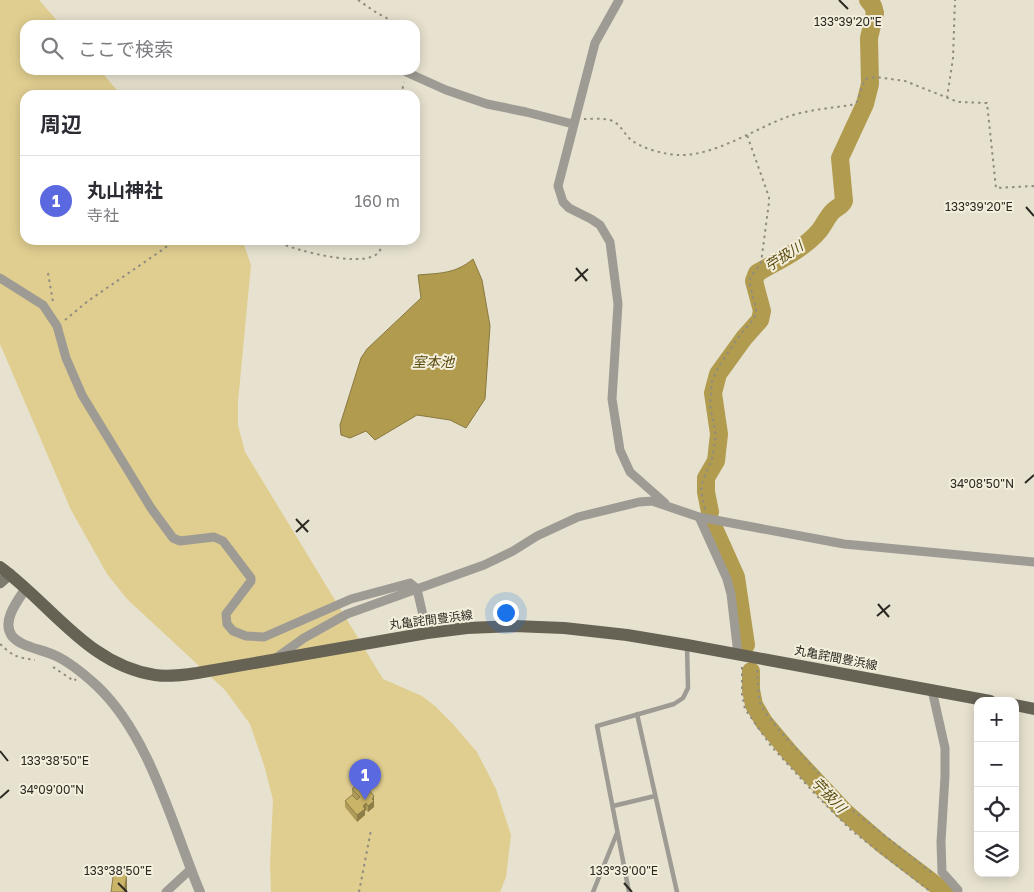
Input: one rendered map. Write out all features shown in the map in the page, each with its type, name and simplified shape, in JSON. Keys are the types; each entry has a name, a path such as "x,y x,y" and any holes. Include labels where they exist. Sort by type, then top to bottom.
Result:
{"main road":[{"name":"丸亀詫間豊浜線","path":"5,570 80,640 109,660 141,672 172,676 197,673 271,661 382,639 467,628 514,626 564,628 626,635 687,645 740,659 974,698"},
{"path":"0,583 5,570"},
{"path":"1019,706 1034,709"}],"street":[{"path":"619,0 595,43 558,186 563,202 569,208 600,225 610,242 618,304 612,399 620,450 624,463 630,472 669,507"},
{"path":"414,75 446,90 487,104 574,122"},
{"path":"0,278 43,305 57,326 66,358 82,396 173,538 180,541 214,538 223,541 251,578 251,581 226,614 227,624 233,631 246,636 264,637 351,599 410,583 416,589 427,633"},
{"path":"271,661 304,638 347,614 484,565 513,551 537,536 578,517 639,502 652,501 703,518 844,544 1034,562"},
{"path":"703,518 731,594 740,659"},
{"path":"26,588 8,623 11,634 20,642 54,655 82,673 109,700 133,732 144,750 200,892"},
{"path":"932,690 944,748 942,872 958,890"},
{"path":"166,892 191,869"}],"lane":[{"path":"629,892 597,726 674,704 683,698 688,688 687,645"},
{"path":"637,714 677,892"},
{"path":"613,806 655,796"},
{"path":"593,892 618,832"}],"path":[{"path":"358,0 390,20"},
{"path":"947,98 953,58 955,0"},
{"path":"402,90 405,75"},
{"path":"574,122 611,120 620,126 629,138 636,143 652,150 679,155 702,152 790,116 851,105 857,102 865,79 876,77 905,81 958,102 987,103 996,188 1034,186"},
{"path":"703,518 702,480 712,459 716,435 710,405 712,381 734,342 756,314 750,278 761,263 769,202 746,135"},
{"path":"57,326 88,300 168,245"},
{"path":"285,245 349,260 366,260 376,256 381,250 380,245"},
{"path":"48,273 54,308"},
{"path":"0,644 20,659 42,662"},
{"path":"740,659 742,694 746,709 771,746 851,830 931,892"},
{"path":"50,664 74,681 82,673"},
{"path":"757,667 759,701 764,712 780,731 851,809 933,874"},
{"path":"359,892 371,830"}],"shaded area":[{"path":"0,0 39,0 57,20 20,20 20,75 104,75 117,90 20,90 20,245 244,245 251,265 238,402 238,425 245,452 383,679 422,696 435,706 477,752 496,789 511,835 506,877 500,892 271,892 270,865 273,800 264,765 250,724 225,690 127,599 107,574 71,510 0,344"}],"water":[{"name":"室本池","path":"473,259 482,280 490,326 485,399 466,428 450,420 417,415 375,440 366,431 350,438 341,435 340,425 361,358 367,349 421,298 418,275 440,273 460,268"}],"building":[{"path":"358,784 365,792 368,789 374,796 372,799 374,801 368,806 366,803 363,806 365,809 357,815 345,801 352,795 357,800 360,797 352,789"},
{"path":"114,870 127,873 124,892 111,892"}],"waterway":[{"name":"苧扱川","path":"710,512 706,492 706,478 716,461 719,434 713,393 718,374 744,338 760,320 762,311 754,281 757,273 790,255 813,238 831,213 842,205 844,201 840,158 865,104 870,84 869,38 875,13 873,6 868,0"},
{"name":"苧扱川","path":"714,528 736,577 746,645"},
{"name":"苧扱川","path":"751,671 751,690 754,705 764,722 790,753 844,811 882,844 945,892"}],"place":[{"name":"丸山神社","path":"365,800"}]}
